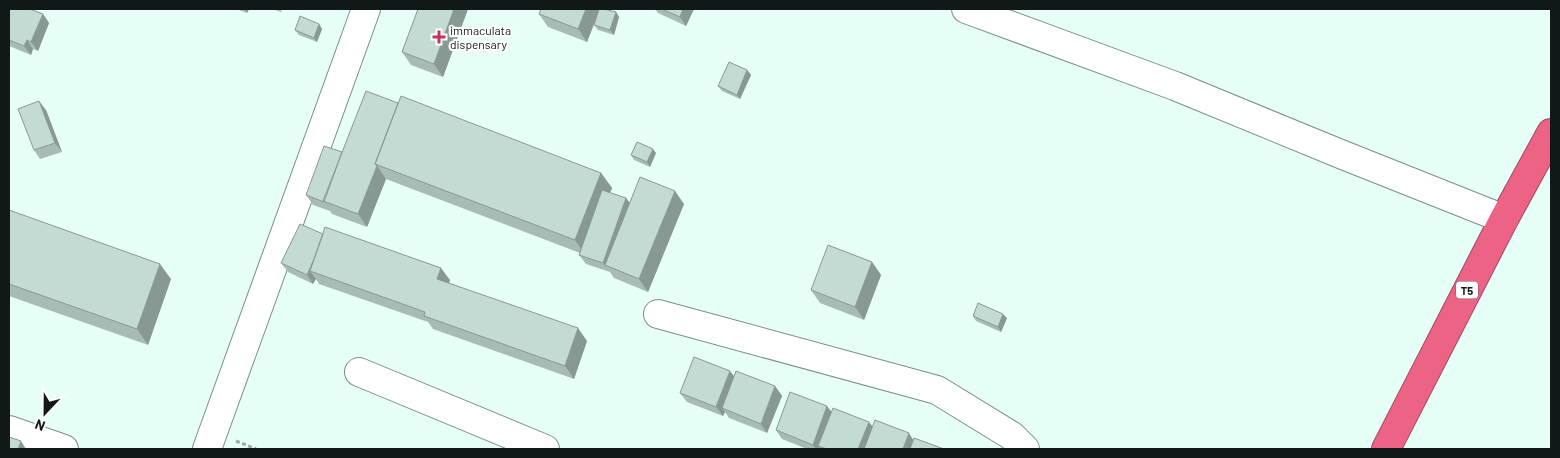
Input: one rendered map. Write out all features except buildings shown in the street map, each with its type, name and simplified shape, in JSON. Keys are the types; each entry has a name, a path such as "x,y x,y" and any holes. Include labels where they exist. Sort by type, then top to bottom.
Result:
{"highway":[{"name":"T5","path":"1386,449 1504,219 1551,133"}],"street":[{"path":"207,449 366,9"},
{"path":"966,9 1175,86 1504,219"},
{"path":"658,314 937,390 1012,436 1025,449"},
{"path":"359,372 545,449"},
{"path":"9,430 64,449"}],"place":[{"name":"immaculata dispensary","path":"439,37"}]}
